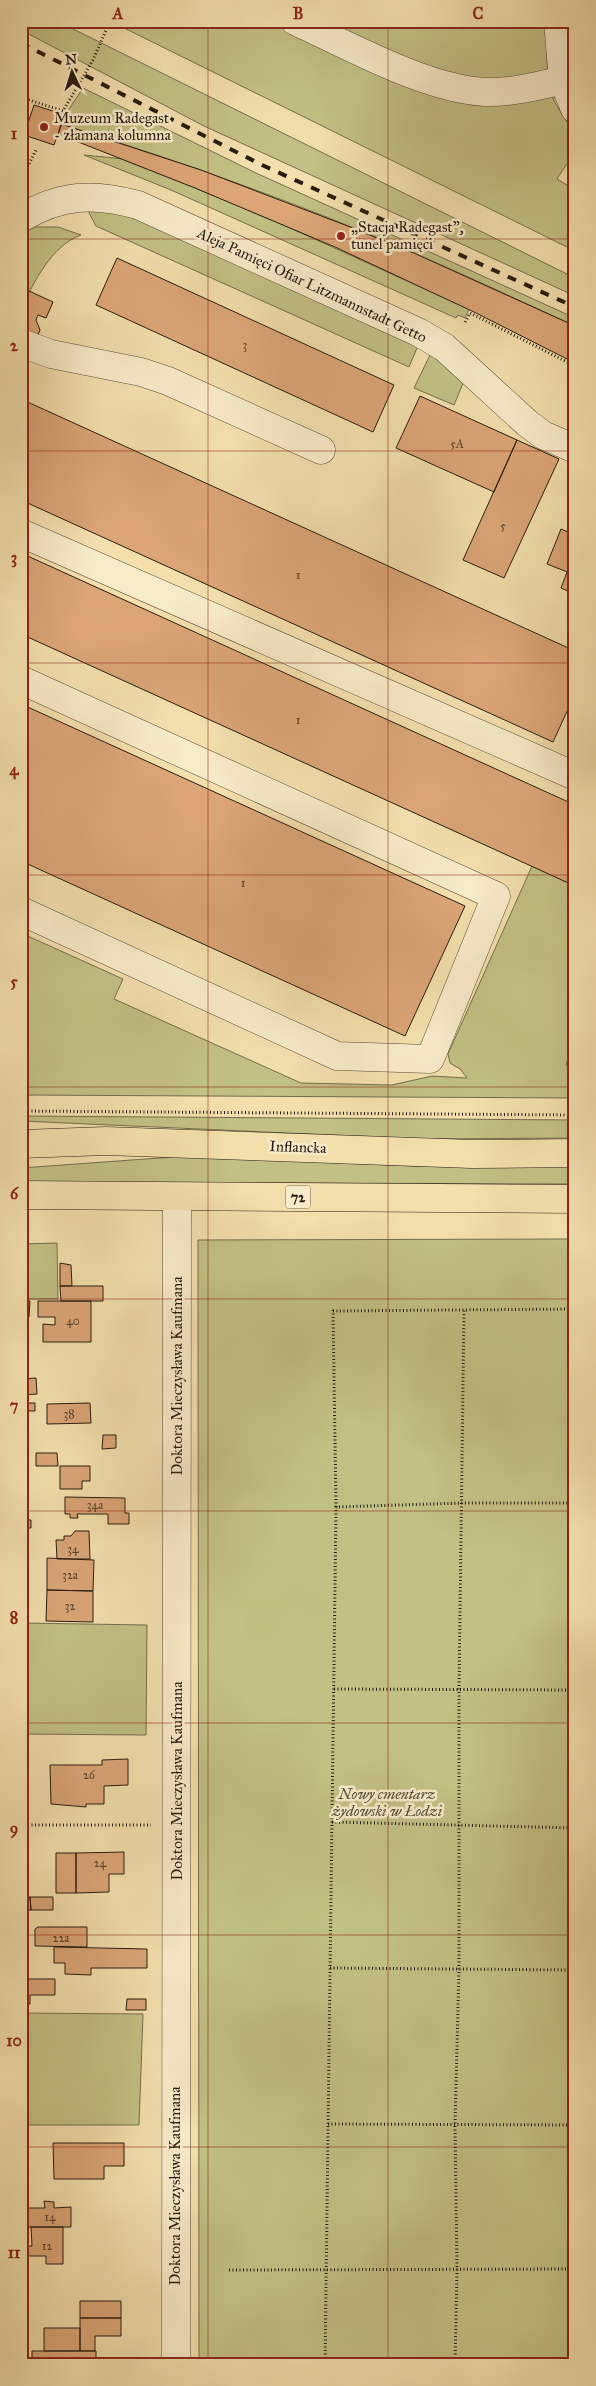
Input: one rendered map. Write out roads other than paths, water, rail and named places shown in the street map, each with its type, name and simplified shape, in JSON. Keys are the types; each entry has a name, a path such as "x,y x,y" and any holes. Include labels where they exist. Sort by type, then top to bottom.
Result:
{"main road":[{"name":"Inflancka","path":"21,1144 124,1141 472,1154 575,1153"},
{"name":"72","path":"21,1195 575,1198"}],"street":[{"path":"295,21 390,65 439,83 484,92 523,89 564,80"},
{"path":"558,21 564,80 575,109"},
{"name":"Aleja Pamięci Ofiar Litzmannstadt Getto","path":"21,218 35,210 73,198 90,196 114,198 138,206 418,332 444,347 526,424 543,435 575,449"},
{"path":"21,343 51,354 141,372 168,380 321,450"},
{"path":"21,533 575,776"},
{"path":"21,680 496,896 430,1059 337,1056 21,910"},
{"name":"Doktora Mieczysława Kaufmana","path":"176,2365 177,1197"}],"railway":[{"path":"21,43 262,165 575,307"}],"place":[{"name":"Muzeum Radegast - złamana kolumna","path":"44,127"},
{"name":"„Stacja Radegast\", tunel pamięci","path":"341,236"}],"park label":[{"name":"Nowy cmentarz żydowski w Łodzi","path":"387,1802"}]}
